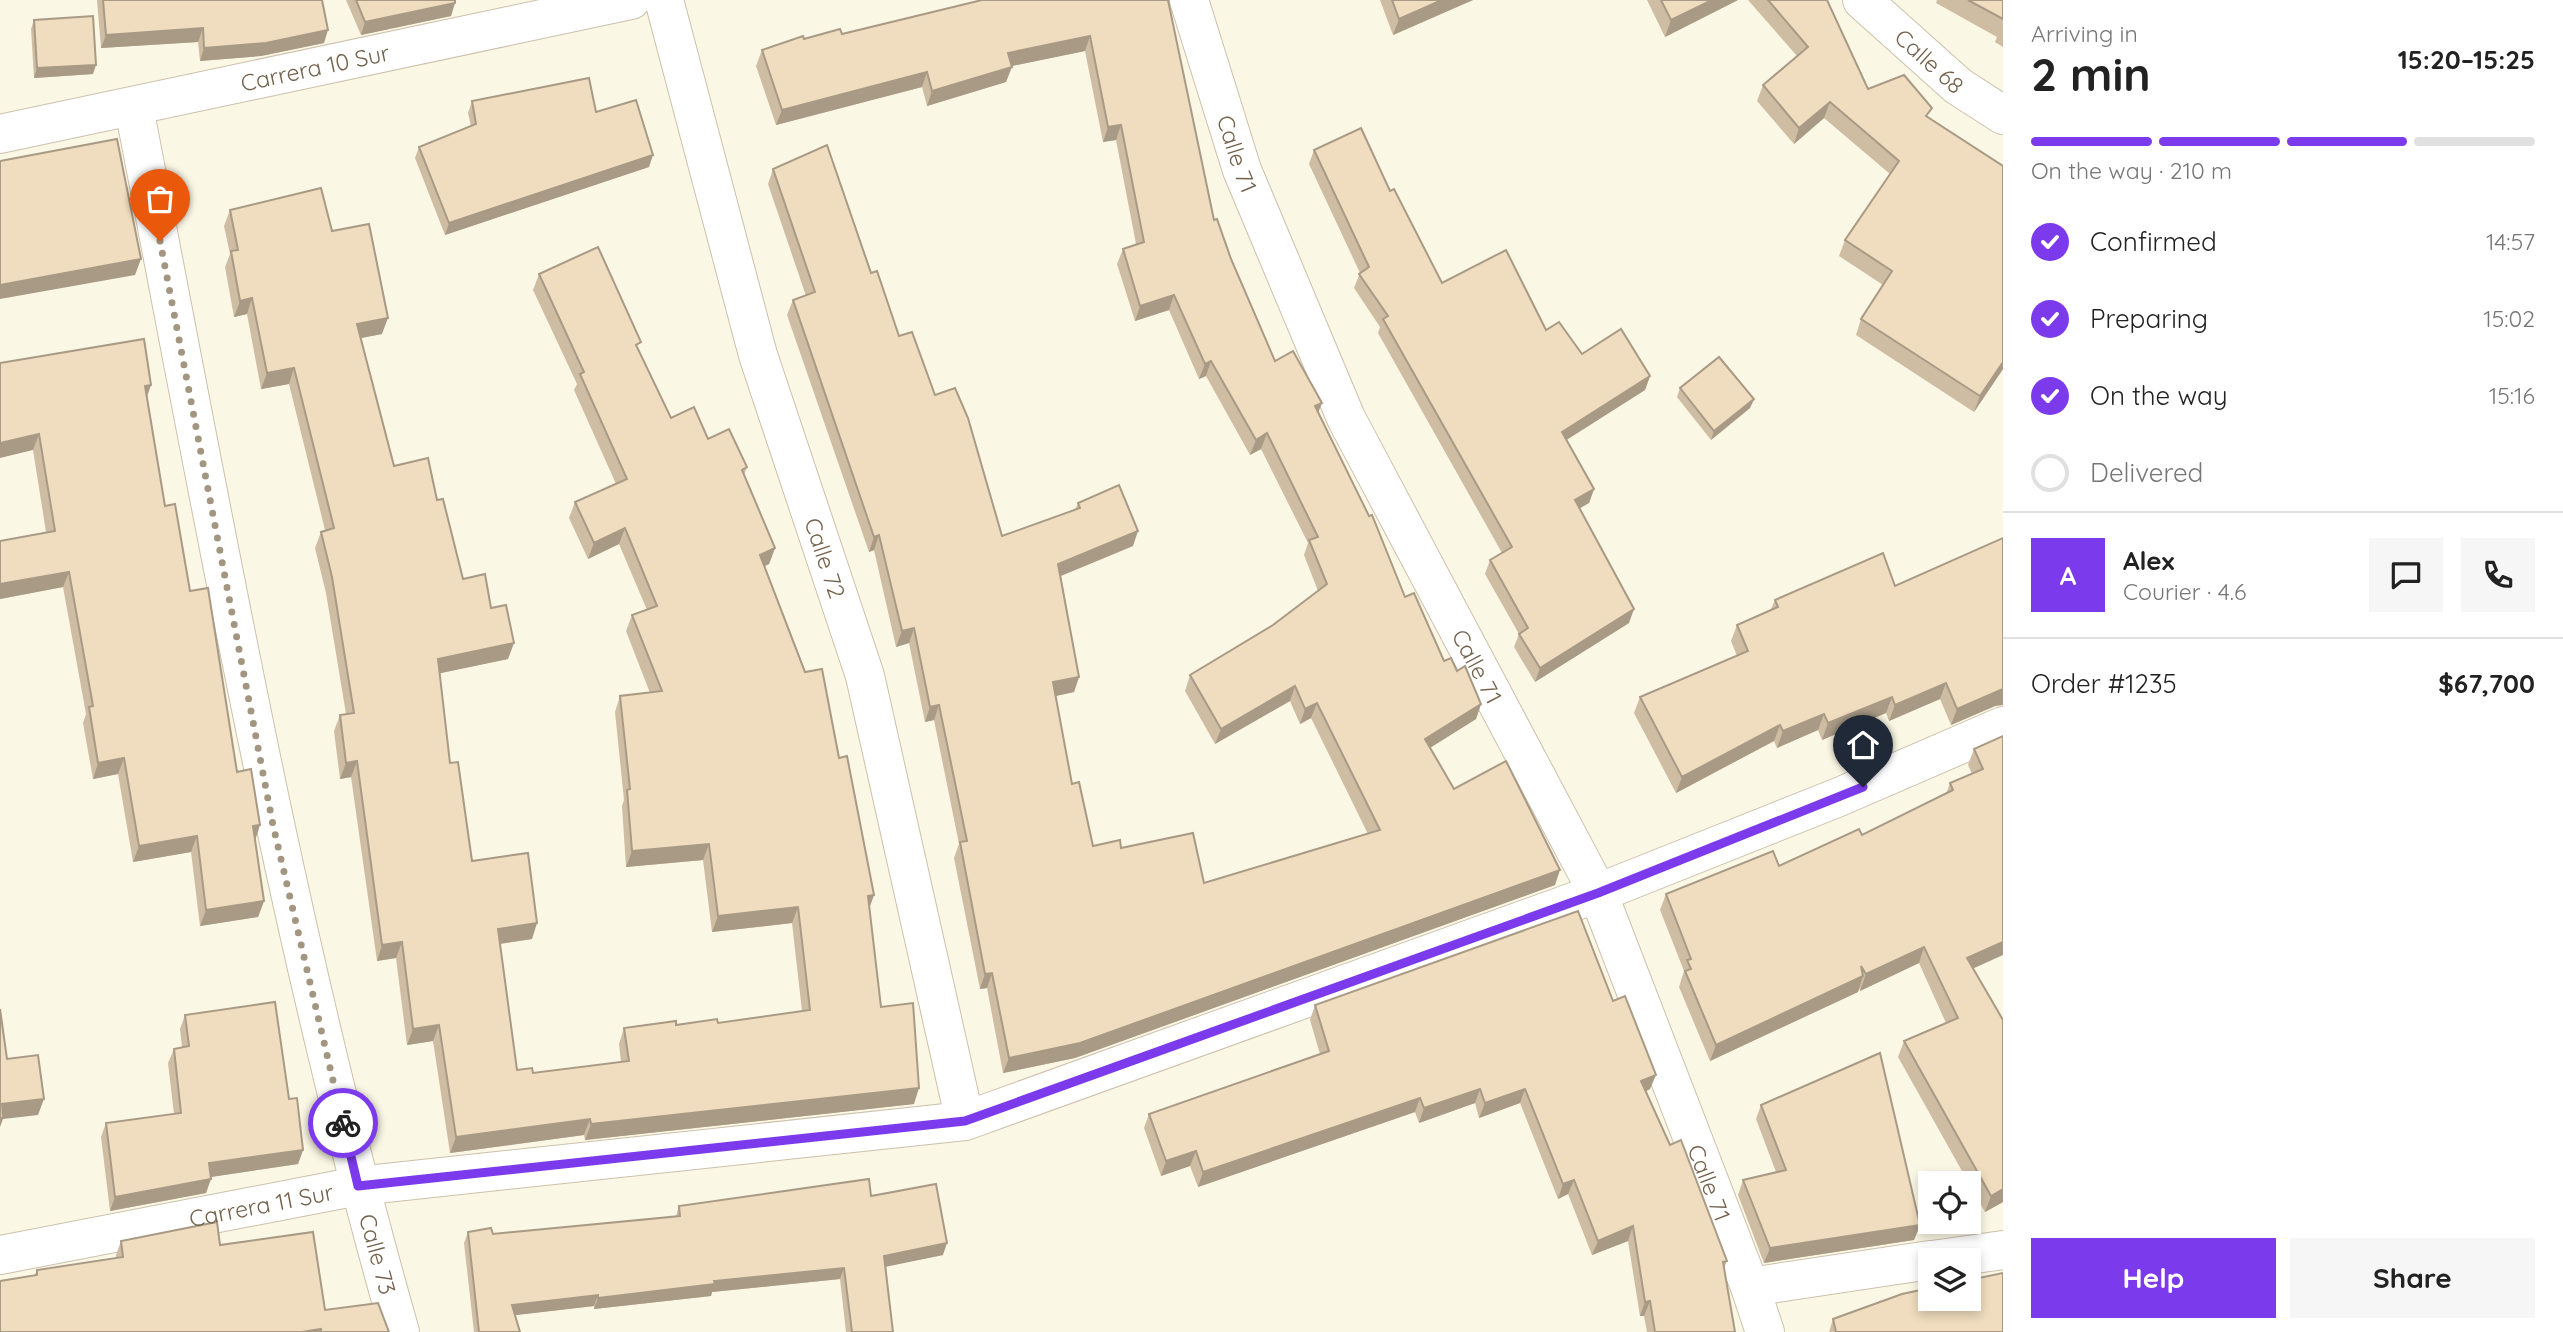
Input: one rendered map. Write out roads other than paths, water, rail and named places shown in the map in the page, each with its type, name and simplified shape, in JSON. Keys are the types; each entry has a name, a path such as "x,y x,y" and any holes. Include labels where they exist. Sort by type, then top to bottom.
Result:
{"street":[{"name":"Carrera 10 Sur","path":"0,134 134,108 631,0"},
{"name":"Calle 72","path":"664,0 758,355 865,676 965,1121"},
{"name":"Calle 71","path":"1189,0 1242,170 1346,418 1598,893 1751,1287 1765,1332"},
{"name":"Calle 68","path":"1862,0 1958,86 2003,116"},
{"name":"Calle 73","path":"134,108 273,825 358,1186 400,1332"},
{"name":"Carrera 11 Sur","path":"0,1255 358,1186 965,1121 1598,893 1839,797 2003,726"},
{"path":"1981,1253 2003,1250"},
{"path":"1751,1287 1918,1262"}]}
